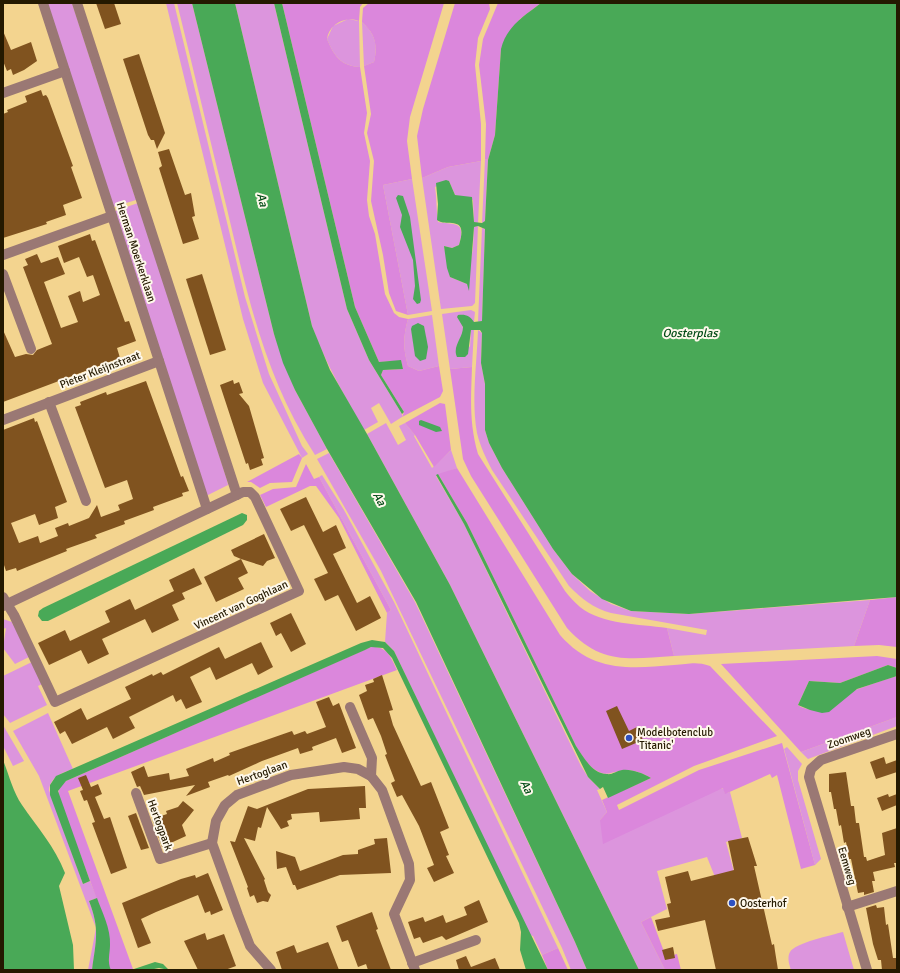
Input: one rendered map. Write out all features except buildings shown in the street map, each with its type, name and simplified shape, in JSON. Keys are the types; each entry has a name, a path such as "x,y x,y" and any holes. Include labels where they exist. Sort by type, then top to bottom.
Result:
{"street":[{"name":"Herman Moerkerklaan","path":"43,3 207,509"},
{"name":"Herman Moerkerklaan","path":"78,3 237,495"},
{"path":"3,93 65,71"},
{"path":"3,256 112,216"},
{"path":"3,274 31,349"},
{"name":"Pieter Kleijnstraat","path":"3,420 159,361"},
{"path":"49,402 86,501"},
{"name":"Vincent van Goghlaan","path":"243,492 250,492 255,497 299,591 55,702 14,615 4,602 207,509 243,492"},
{"path":"350,707 372,758 371,776 382,790 409,864 410,880 394,914 413,966 476,940"},
{"name":"Zoomweg","path":"811,769 821,760 897,734"},
{"name":"Hertoglaan","path":"212,842 217,818 224,805 237,795 291,774 344,767 358,769 371,776"},
{"name":"Eemweg","path":"811,769 809,777 810,784 867,970"},
{"name":"Hertogpark","path":"136,793 160,859 212,842"},
{"path":"212,842 250,946 271,970"},
{"path":"847,907 897,892"}],"shaded area":[{"path":"47,3 72,3 136,200 113,207"},
{"path":"166,3 174,3 245,297 269,374 302,446 308,454 302,458 263,383 243,319"},
{"path":"177,3 192,3 274,334 295,390 327,449 315,455 283,396 260,336 243,274"},
{"path":"235,3 274,3 347,309 369,360 402,414 402,417 391,424 379,403 371,408 378,422 364,430 329,366 317,340 312,326"},
{"path":"282,3 363,3 360,7 359,21 348,20 338,22 331,29 327,39 332,50 339,59 348,65 360,67 367,113 364,133 370,161 367,200 369,216 375,234 385,294 394,313 399,317 408,319 404,342 408,366 419,371 439,366 443,391 440,397 402,417 404,412 381,375 383,370 403,369 401,361 379,362 355,307"},
{"path":"369,3 444,3 410,117 407,141 412,179 383,185 408,315 396,311 389,293 383,255 371,201 374,161 367,133 371,114 364,66 374,62 376,50 373,35 362,22 363,8"},
{"path":"455,3 489,3 490,9 478,38 475,65 481,124 481,161 448,167 422,178 417,136 423,109"},
{"path":"498,3 541,3 520,19 501,49 495,135 488,160 485,159 486,124 479,65 483,39"},
{"path":"348,19 359,21 360,67 348,65 339,59 332,50 327,39 333,26"},
{"path":"362,22 373,35 376,50 374,62 364,66"},
{"path":"485,159 488,160 485,221 482,223"},
{"path":"481,161 478,223 474,222 473,200 455,195 449,181 435,187 438,222 454,224 460,228 461,232 459,245 452,248 444,246 450,277 467,284 473,248 474,227 478,226 475,303 472,306 441,309 422,178 448,167"},
{"path":"412,179 432,311 408,315 383,185"},
{"path":"138,203 227,480 228,485 208,495 206,494 115,211"},
{"path":"482,228 485,229 482,321 478,322"},
{"path":"471,310 475,312 474,322 461,321 463,331 459,340 470,347 471,330 474,329 472,367 450,369 442,314"},
{"path":"432,315 439,366 419,371 408,366 404,342 406,325 408,319"},
{"path":"478,330 482,333 481,363 485,384 485,430 489,443 502,468 553,549 572,574 590,591 611,604 631,611 689,614 870,600 854,646 674,656 667,628 706,635 707,630 611,613 593,606 579,595 569,586 492,470 481,447 477,433 474,408"},
{"path":"472,367 472,421 478,454 565,591 580,607 599,617 622,623 667,628 674,656 629,658 604,654 579,640 567,628 471,476 463,459 450,369"},
{"path":"440,403 445,404 451,450 434,467 415,435 405,423"},
{"path":"386,423 398,445 406,440 399,426 405,423 415,435 414,436 432,468 451,450 457,468 436,476 464,524 581,766 588,777 600,789 597,790 607,812 600,820 724,788 725,793 730,792 742,838 726,842 734,872 715,877 707,857 657,871 667,909 641,922 665,970 639,970 450,585 367,434"},
{"path":"329,453 415,602 587,970 571,970 562,948 381,571 317,459"},
{"path":"299,454 302,458 292,482 270,483 260,488 251,482 247,482"},
{"path":"306,464 314,479 319,477 391,610 387,613 339,518 316,486 310,486 266,507 260,495 273,489 296,487"},
{"path":"457,468 560,635 572,647 585,656 598,662 612,665 642,667 696,663 710,666 777,736 694,766 617,805 619,810 699,770 782,743 815,865 801,869 777,775 772,778 770,774 725,794 723,788 603,844 600,820 607,812 602,800 651,778 640,773 624,770 607,774 599,772 588,764 576,746 467,523 438,474"},
{"path":"322,475 344,510 394,602 558,948 542,955 533,936 530,935 394,651 385,642 387,613 391,610 319,477"},
{"path":"897,597 897,647 879,645 854,646 870,600"},
{"path":"3,619 12,622 13,625 16,624 31,656 15,664 3,648 6,628 3,629"},
{"path":"371,647 385,650 397,670 68,791 133,969 111,970 109,967 107,926 58,795 59,787 66,781"},
{"path":"877,656 897,659 897,668 888,665 840,683 809,681 798,705 811,710 828,710 833,708 846,696 858,689 897,676 897,717 801,752 721,664"},
{"path":"34,661 44,683 38,686 47,705 10,723 3,714 3,676"},
{"path":"48,713 73,769 55,778 50,785 49,790 83,884 90,881 97,898 89,901 96,928 39,776 13,731"},
{"path":"897,717 897,726 808,759 801,752"},
{"path":"3,725 24,761 13,766 3,746"},
{"path":"787,747 802,764 798,771 798,780 821,859 815,865 784,749"},
{"path":"651,917 666,957 677,954 681,970 665,970 641,922"},
{"path":"96,929 96,943 92,970 88,970"},
{"path":"843,932 854,970 791,970 789,956 793,949 814,940"},
{"path":"558,948 568,970 548,970 542,955"}],"water":[{"name":"Aa","path":"192,3 235,3 312,326 330,370 450,585 639,970 587,970 416,602 327,449 295,390 283,363 274,334"},
{"path":"274,3 282,3 355,307 379,362 401,360 403,369 383,370 381,375 404,412 402,414 369,360 347,309"},
{"name":"Oosterplas","path":"541,3 897,3 897,597 689,614 631,611 602,599 572,574 553,549 502,468 489,443 485,430 485,384 481,363 482,333 480,330 471,330 468,354 465,357 457,357 456,353 456,349 463,331 463,327 457,317 458,315 468,316 474,322 482,321 485,229 478,226 474,227 469,291 467,284 450,277 447,268 444,246 452,248 459,245 461,229 459,225 437,220 438,204 436,183 446,180 449,181 455,195 472,197 474,222 482,223 485,221 488,160 495,135 501,49 503,41 511,28 522,17"},
{"path":"398,195 403,196 410,217 421,300 420,303 417,304 413,299 415,286 413,260 400,227 402,215 396,198"},
{"path":"418,323 424,326 428,347 426,359 420,361 415,356 411,329 412,326"},
{"path":"421,420 440,427 442,431 436,432 419,425 419,421"},
{"path":"438,474 467,523 576,746 585,759 592,768 602,773 609,774 622,770 629,770 641,773 651,778 608,798 603,787 600,789 588,777 464,524 436,475"},
{"path":"242,513 247,515 247,520 243,525 48,621 42,621 38,616 39,611 43,608"},
{"path":"372,640 385,642 394,651 548,970 526,970 520,950 521,932 519,923 392,658 383,648 371,647 66,781 58,791 90,881 83,884 50,795 50,785 56,776 361,643"},
{"path":"888,665 897,668 897,676 857,689 829,712 822,713 798,705 809,681 840,683"},
{"path":"3,760 19,800 51,846 65,873 59,886 73,945 74,970 3,970"},
{"path":"97,898 109,933 109,961 111,970 92,970 96,943 96,927 89,901"},
{"path":"155,962 163,964 169,970 159,968 149,970 131,970"}],"place":[{"name":"Modelbotenclub 'Titanic'","path":"629,738"},
{"name":"Oosterhof","path":"732,903"}]}
